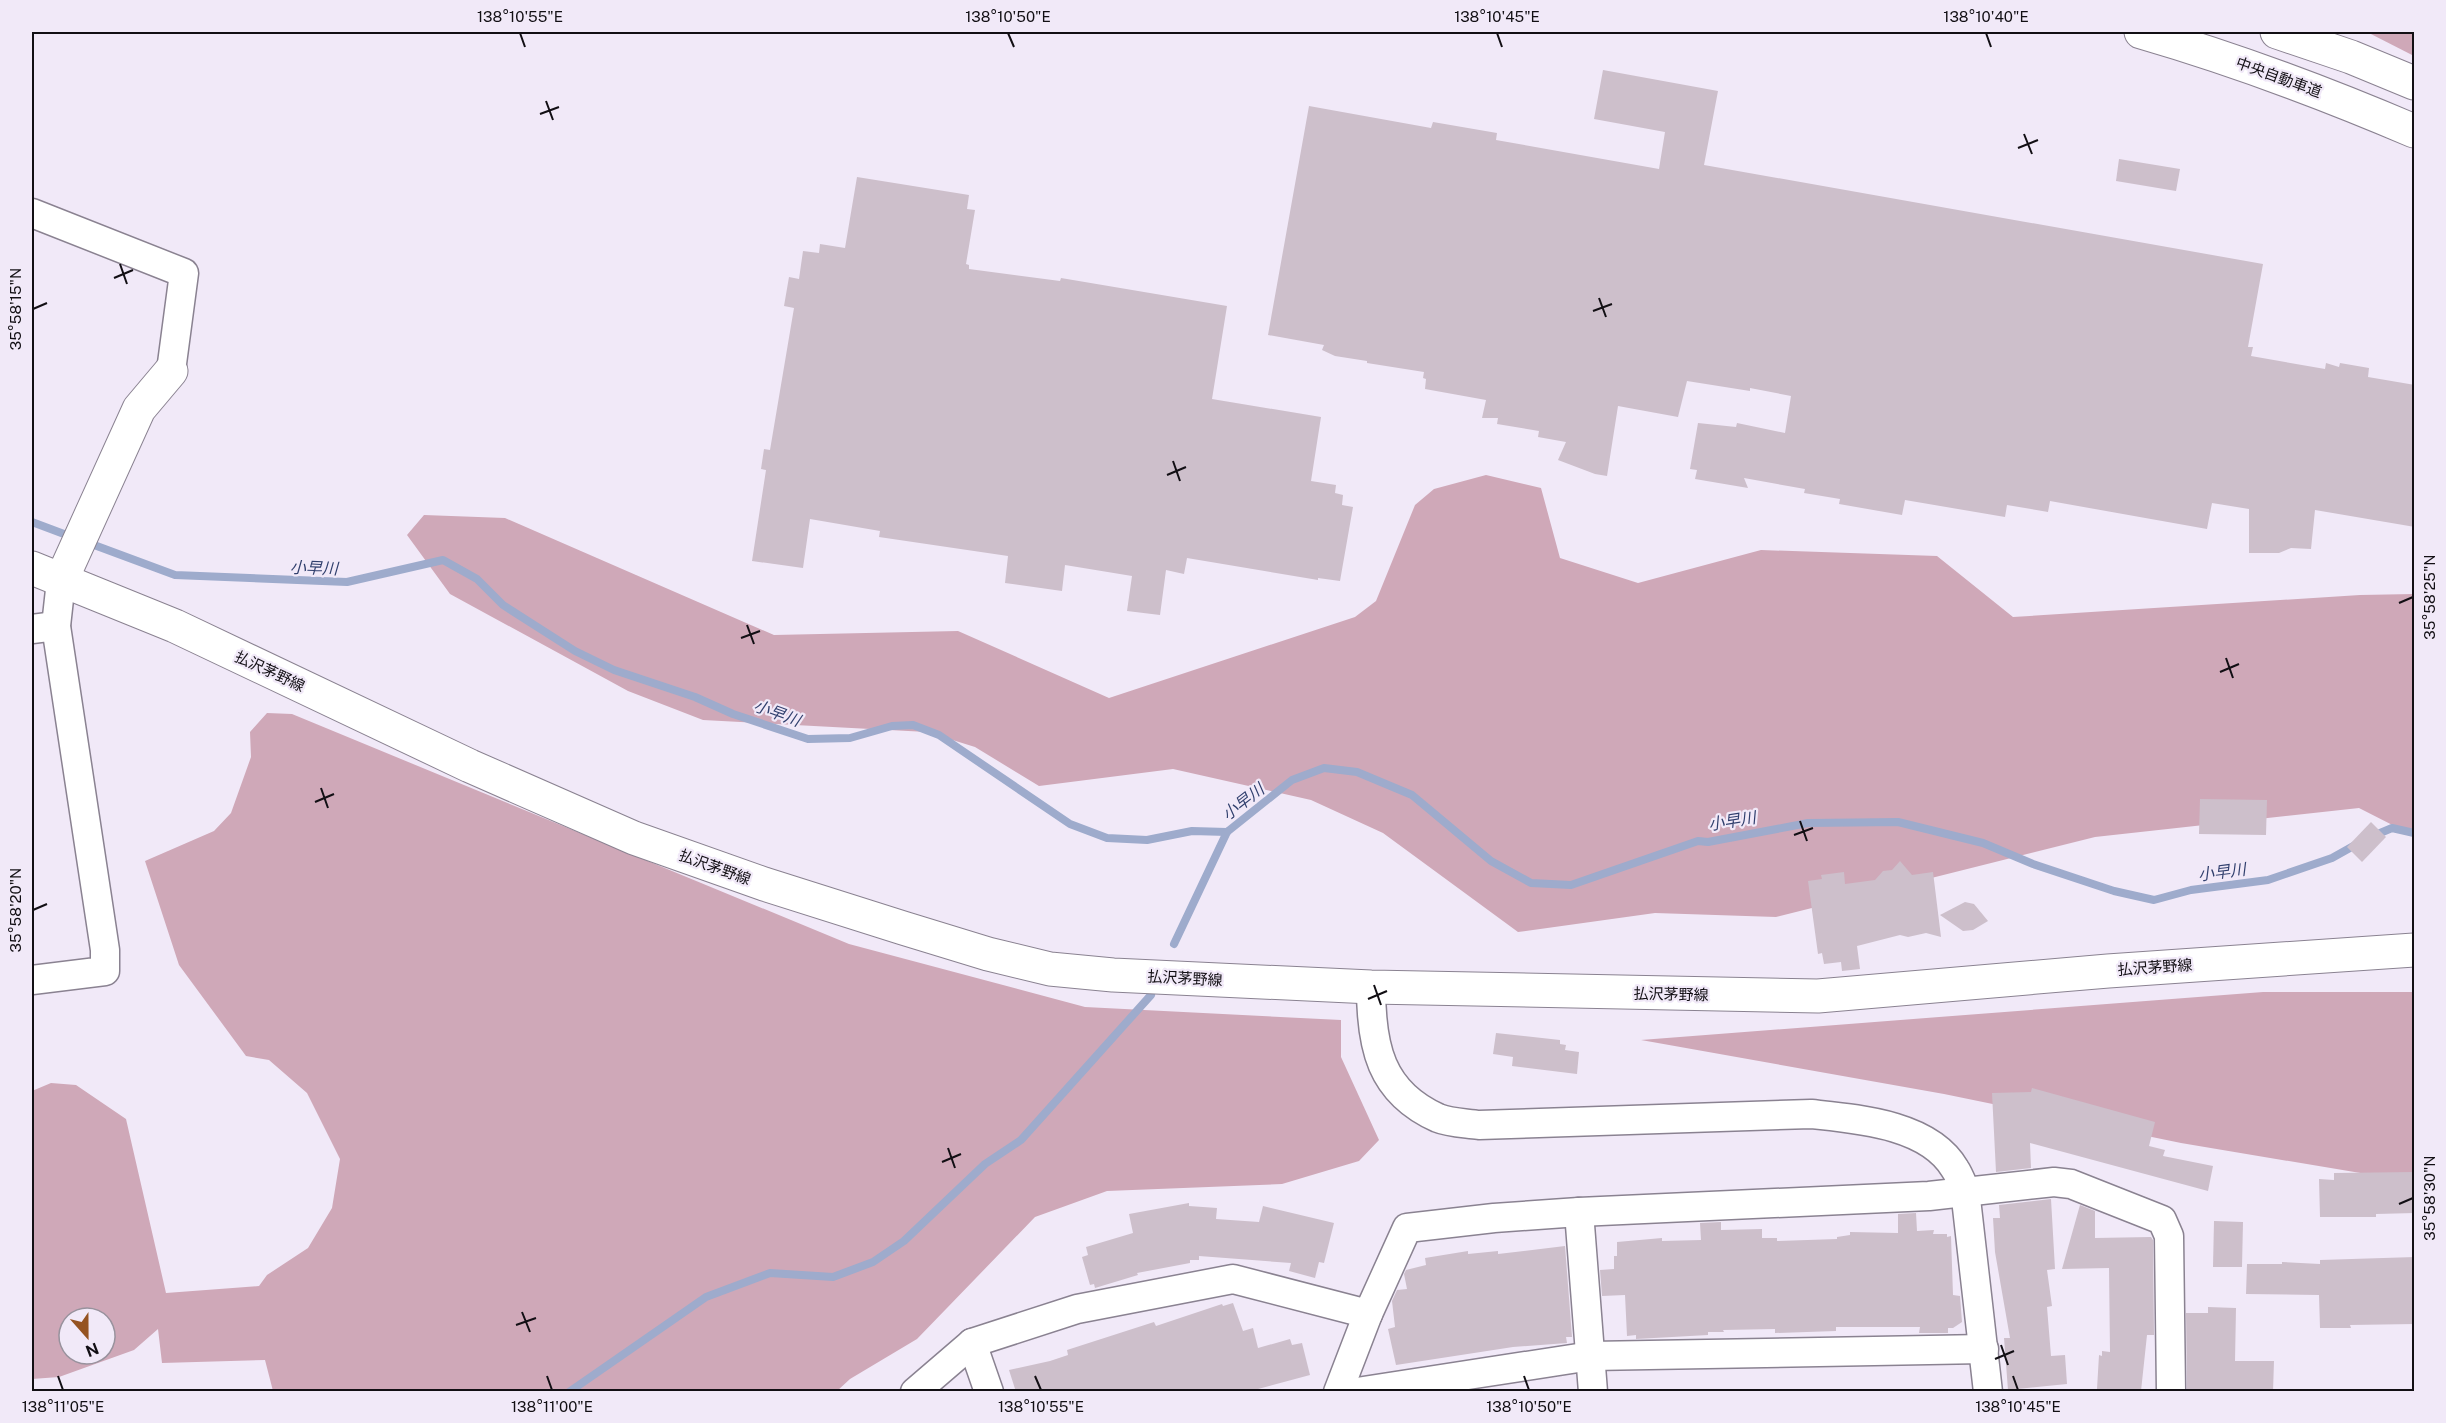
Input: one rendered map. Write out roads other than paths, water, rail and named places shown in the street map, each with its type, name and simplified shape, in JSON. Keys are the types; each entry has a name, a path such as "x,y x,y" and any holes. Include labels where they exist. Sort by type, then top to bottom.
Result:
{"main road":[{"name":"中央自動車道","path":"2141,32 2209,52 2329,95 2415,131"},
{"path":"2277,32 2351,57 2415,83"},
{"path":"46,574 139,409 171,371"},
{"name":"払沢茅野線","path":"46,574 175,626 470,766 634,838 764,884 903,928 988,954 1050,969 1113,975 1371,987 1818,996 2108,970 2415,950"}],"street":[{"path":"32,213 184,273 171,371"},
{"path":"32,980 105,971 105,950 44,628 46,574"},
{"path":"1371,987 1371,1019 1375,1047 1386,1075 1408,1101 1440,1119 1479,1125 1811,1114 1863,1119 1916,1134 1937,1149 1955,1167 1965,1190 1988,1392"},
{"path":"1338,1392 1368,1314 1407,1228 1494,1218 1579,1212 1929,1196 1965,1190 2054,1182 2071,1184 2162,1220 2169,1236 2171,1392"},
{"path":"1579,1212 1593,1392"},
{"path":"915,1392 972,1343 1077,1309 1233,1279 1368,1314"},
{"path":"972,1343 989,1392"},
{"path":"1357,1392 1591,1356 1984,1349"}],"waterway":[{"name":"小早川","path":"32,522 72,537"},
{"name":"小早川","path":"86,542 175,575 347,582 443,560 477,579 503,605 575,651 614,670 808,739 850,738 892,726 913,725 939,735 1070,824 1107,838 1147,840 1192,831 1227,832 1292,780 1324,768 1357,772 1412,795 1491,861 1531,883 1571,885 1698,841 1708,842 1808,823 1898,822 1983,843 2033,864 2114,891 2154,900 2191,890 2268,880 2332,858 2357,844"},
{"name":"小早川","path":"2373,836 2392,828 2414,833"},
{"path":"1174,944 1227,832"},
{"path":"569,1392 706,1297 770,1273 833,1277 873,1262 904,1241 985,1164 1021,1140 1151,995"}]}
